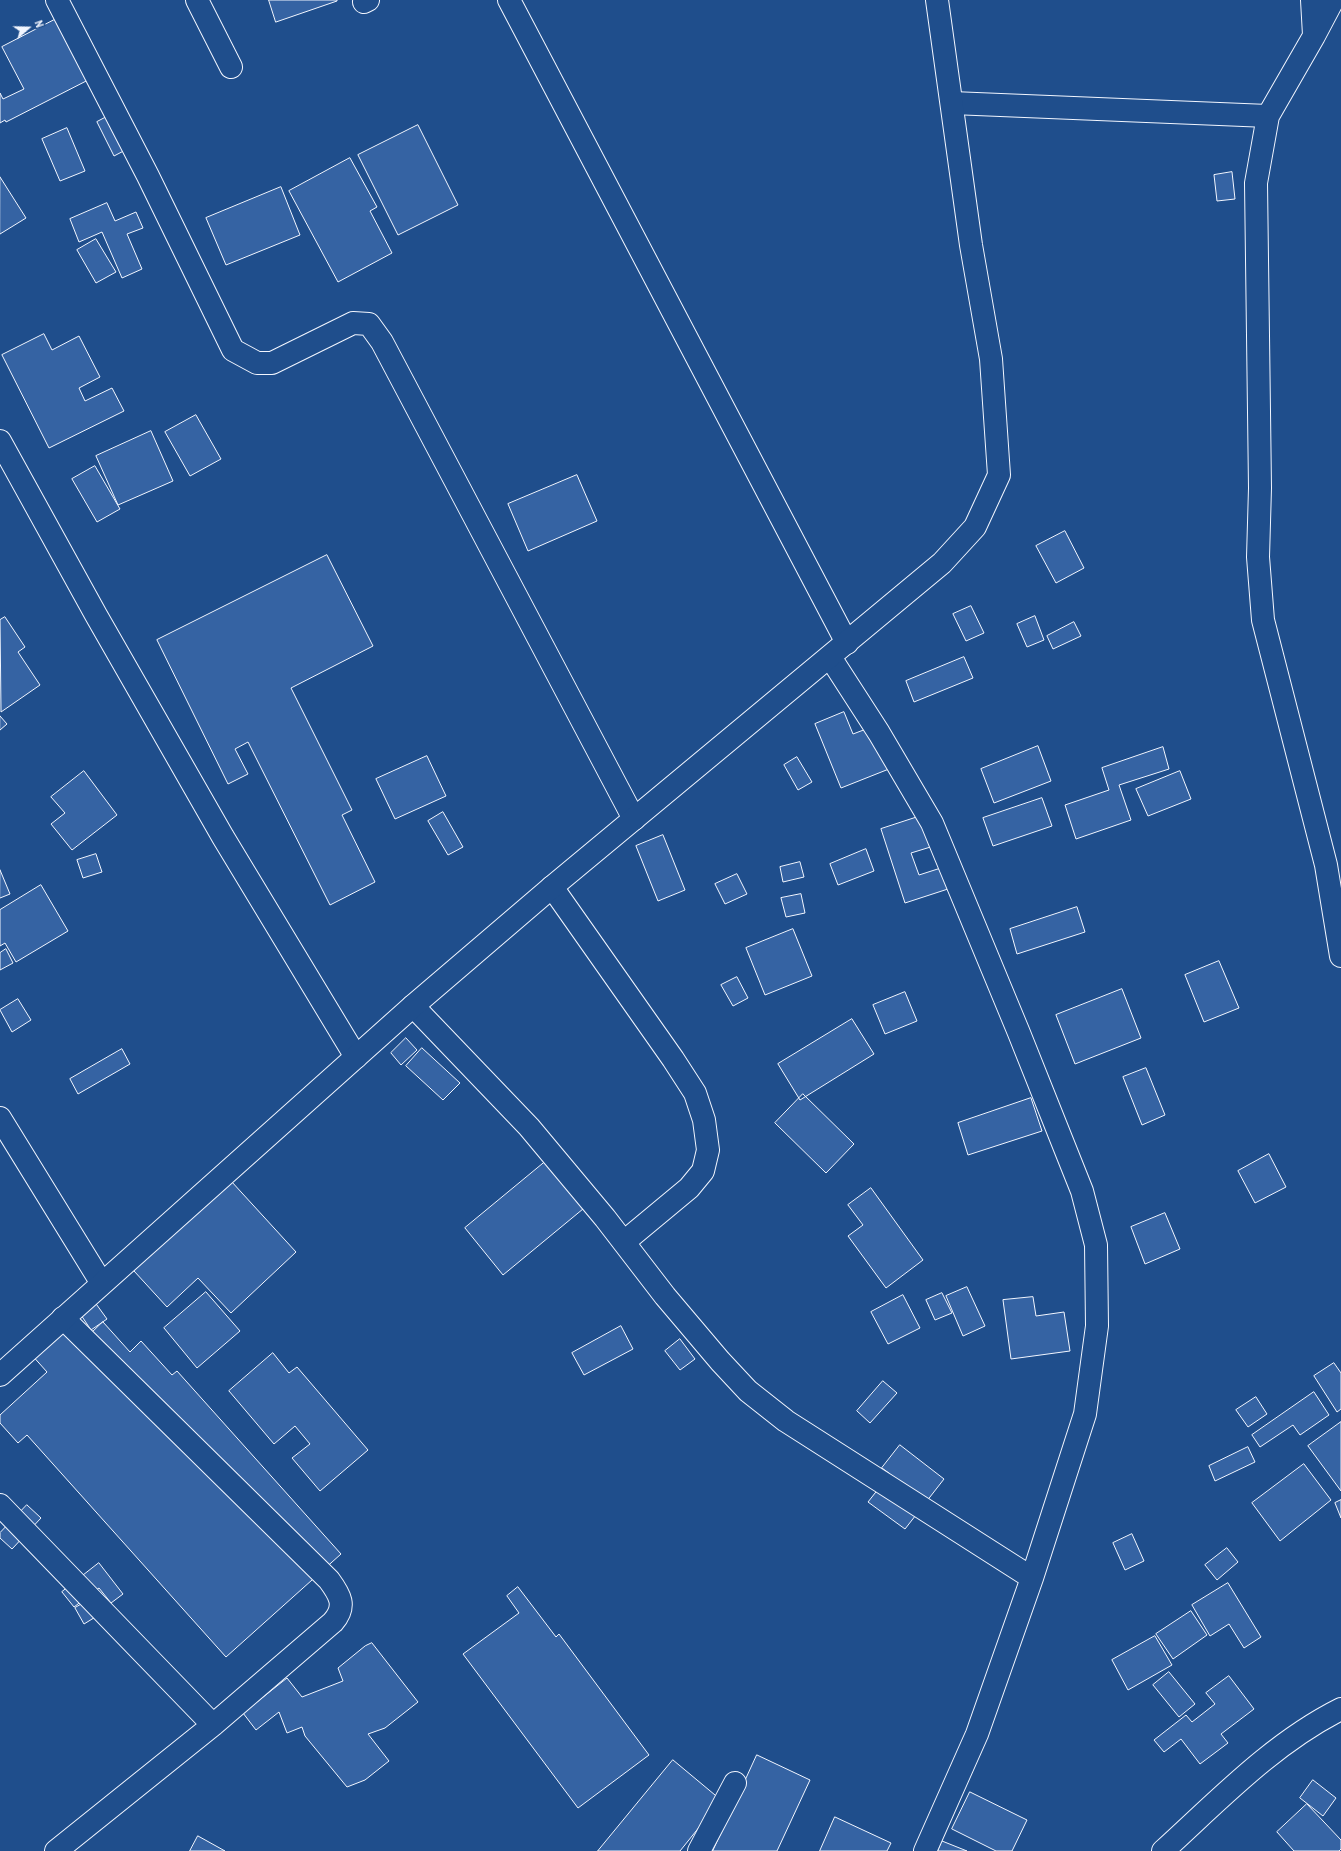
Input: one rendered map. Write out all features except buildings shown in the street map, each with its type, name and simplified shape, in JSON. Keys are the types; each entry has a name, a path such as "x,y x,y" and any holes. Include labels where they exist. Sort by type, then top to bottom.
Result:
{"street":[{"path":"57,0 148,176 233,350 257,363 272,363 353,323 368,324 382,342 634,819"},
{"path":"197,0 231,67"},
{"path":"509,0 847,643"},
{"path":"0,1374 101,1282 413,1006 552,887 942,563 975,528 999,475 991,359 971,245 937,0"},
{"path":"1312,0 1314,36"},
{"path":"1333,0 1268,116 1256,183 1260,488 1258,557 1263,620 1326,865 1341,956"},
{"path":"952,103 1268,116"},
{"path":"0,441 96,615 222,837 356,1057"},
{"path":"830,657 879,733 932,823 1082,1190 1096,1245 1097,1326 1085,1414 1032,1578 977,1734 925,1851"},
{"path":"552,887 673,1059 695,1093 704,1120 708,1150 703,1171 689,1188 624,1242"},
{"path":"413,1006 529,1128 624,1242 665,1296 720,1361 748,1391 786,1422 1032,1578"},
{"path":"0,1118 101,1282"},
{"path":"56,1851 213,1724 336,1618 340,1614 342,1605 337,1592 329,1580 63,1318"},
{"path":"0,1506 213,1724"},
{"path":"1163,1851 1263,1760 1326,1717 1341,1710"},
{"path":"699,1851 735,1783"}]}
